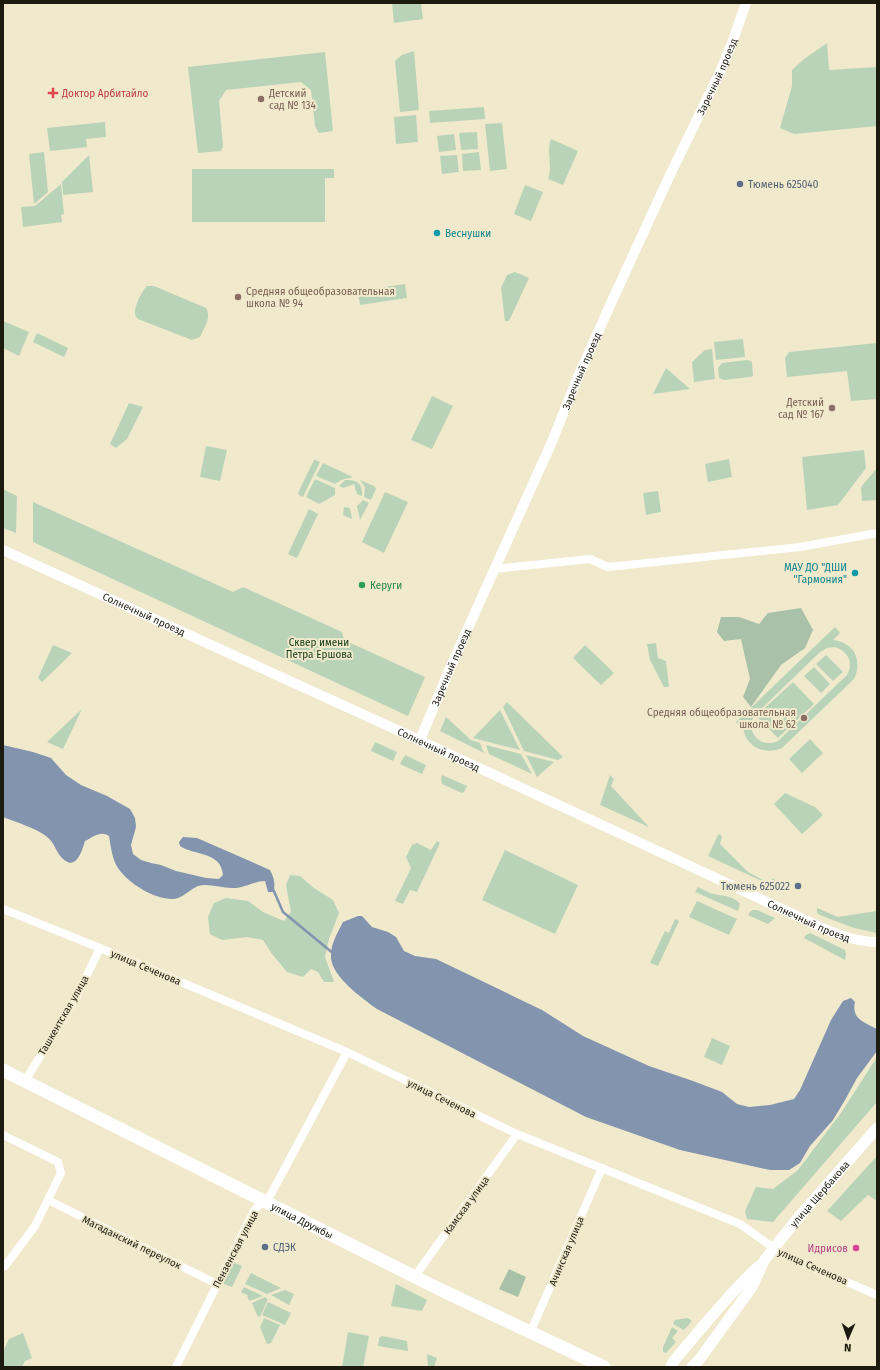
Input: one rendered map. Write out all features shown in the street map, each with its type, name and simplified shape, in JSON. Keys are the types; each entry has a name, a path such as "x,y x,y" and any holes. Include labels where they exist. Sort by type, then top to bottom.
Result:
{"main road":[{"name":"улица Дружбы","path":"3,1070 262,1201 530,1333 604,1367"},
{"name":"улица Щербакова","path":"692,1367 699,1360 752,1287 764,1262 774,1248 797,1219 875,1130"},
{"name":"улица Щербакова","path":"671,1367 673,1362 723,1303 745,1279 764,1262"}],"street":[{"name":"Заречный проезд","path":"420,740 450,668 551,444 577,379 612,301 669,177 721,70 746,3"},
{"path":"494,569 590,559 608,567 800,547 877,533"},
{"name":"Солнечный проезд","path":"3,550 420,740 817,925 854,939 877,942"},
{"name":"улица Сеченова","path":"3,909 100,948 347,1052 517,1134 740,1224 782,1254 877,1295"},
{"name":"Ташкентская улица","path":"25,1081 76,996 100,948"},
{"name":"Пензенская улица","path":"176,1367 252,1216 262,1201 270,1196 347,1052"},
{"name":"Камская улица","path":"415,1276 517,1134"},
{"path":"3,1135 58,1162 61,1173 35,1226 4,1266"},
{"name":"Ачинская улица","path":"530,1333 602,1168"},
{"name":"Магаданский переулок","path":"48,1200 217,1284"}],"green space":[{"path":"392,3 421,3 423,19 394,23"},
{"path":"827,43 829,70 877,67 877,126 794,134 780,128 792,86 792,70 804,59"},
{"path":"414,51 419,110 400,112 395,61 402,55"},
{"path":"325,52 333,131 319,133 315,126 311,90 301,82 226,90 219,101 223,146 221,151 198,153 188,67"},
{"path":"484,107 485,119 430,123 429,111"},
{"path":"416,115 418,142 396,144 394,117"},
{"path":"105,122 106,137 86,139 87,147 50,151 47,128"},
{"path":"502,123 507,169 490,171 485,124"},
{"path":"477,132 478,149 461,150 459,133"},
{"path":"454,134 456,150 439,152 437,136"},
{"path":"551,139 578,151 563,185 548,179 550,169 549,149"},
{"path":"44,152 48,192 34,204 29,154"},
{"path":"479,152 481,170 463,171 462,154"},
{"path":"89,155 93,192 63,195 62,182"},
{"path":"457,155 459,172 442,174 440,156"},
{"path":"192,169 334,169 334,178 325,178 325,222 192,222"},
{"path":"61,184 64,214 61,215 62,222 23,227 21,207 35,206"},
{"path":"525,185 543,192 531,221 514,214"},
{"path":"515,272 529,278 509,321 505,321 501,288 507,275"},
{"path":"405,284 407,298 360,305 358,291"},
{"path":"147,286 154,286 206,308 208,311 208,319 200,337 192,340 138,319 135,314 135,310 141,294"},
{"path":"3,321 29,332 19,356 3,348"},
{"path":"37,333 68,348 64,357 33,342"},
{"path":"743,339 745,357 716,360 714,342"},
{"path":"877,343 877,399 851,401 847,371 787,377 785,358 789,352"},
{"path":"712,349 715,379 694,382 692,362 705,350"},
{"path":"747,360 751,361 752,363 753,376 724,380 719,378 718,368 722,363"},
{"path":"666,368 690,389 653,394"},
{"path":"432,396 453,406 432,449 411,440"},
{"path":"129,403 143,407 127,439 116,448 110,444"},
{"path":"206,446 227,450 220,481 200,477"},
{"path":"864,450 866,468 838,505 807,510 802,457"},
{"path":"729,459 732,477 708,482 705,464"},
{"path":"314,460 320,462 303,497 298,493"},
{"path":"323,463 353,477 341,480 335,484 316,476"},
{"path":"877,468 877,500 862,501 861,487"},
{"path":"315,479 335,488 335,495 319,504 306,497"},
{"path":"345,480 356,481 360,485 362,496 357,494 354,484 343,488 339,486"},
{"path":"360,480 374,486 376,489 371,500 364,497 365,487"},
{"path":"3,489 17,496 16,533 3,528"},
{"path":"658,491 661,512 646,515 643,493"},
{"path":"385,492 408,502 384,553 362,542"},
{"path":"363,500 369,503 360,520 357,506"},
{"name":"Сквер имени Петра Ершова","path":"33,502 233,592 243,587 342,632 344,640 425,677 408,716 33,542"},
{"path":"344,507 350,508 352,519 343,515"},
{"path":"309,509 318,514 297,558 288,554"},
{"path":"801,608 813,630 805,648 781,665 751,707 743,697 750,679 741,639 724,641 717,632 721,617 739,617 759,624 768,613"},
{"path":"835,627 840,633 833,640 846,644 851,648 857,659 857,672 854,679 782,748 768,751 756,748 747,739 743,726 741,727 736,722","holes":["835,647 846,654 850,662 847,675 778,741 766,743 756,738 752,728 754,716 820,652 827,648"]},
{"path":"656,643 658,658 666,661 669,687 664,687 650,660 647,644"},
{"path":"53,645 72,653 42,682 38,678"},
{"path":"585,645 614,673 601,685 573,658"},
{"path":"826,655 843,672 833,681 816,664"},
{"path":"814,667 830,684 821,693 804,676"},
{"path":"793,682 814,704 778,738 756,716"},
{"path":"507,702 563,757 558,760 524,751 503,707"},
{"path":"82,709 63,749 47,742"},
{"path":"500,710 520,750 473,738"},
{"path":"446,717 471,740 480,743 484,753 440,731"},
{"path":"810,739 823,753 802,773 789,759"},
{"path":"375,742 397,752 393,761 371,751"},
{"path":"486,745 521,754 532,774 489,754"},
{"path":"405,755 426,765 422,774 400,764"},
{"path":"526,755 554,762 537,777"},
{"path":"442,775 467,786 464,792 462,793 442,784"},
{"path":"610,775 614,779 611,786 649,827 600,805"},
{"path":"785,793 815,807 823,815 802,834 774,804"},
{"path":"720,834 722,837 720,844 748,872 765,881 764,882 708,856 718,835"},
{"path":"437,841 440,843 417,892 410,890 403,904 395,901 411,868 406,857 412,845 417,843 431,850"},
{"path":"505,850 578,885 555,934 482,900"},
{"path":"290,875 300,876 314,888 333,900 339,913 329,939 325,957 334,982 324,982 318,972 311,969 303,977 287,972 263,940 247,937 222,940 210,934 208,917 214,903 226,898 248,901 263,912 284,921 291,912 286,885"},
{"path":"773,878 785,892 768,884"},
{"path":"698,887 710,893 734,899 740,904 738,911 695,892"},
{"path":"697,901 737,919 729,935 689,917"},
{"path":"817,908 838,917 877,911 877,933 854,928 820,915 817,913"},
{"path":"753,910 757,910 775,918 768,924 748,915"},
{"path":"675,919 679,921 658,966 650,963 665,931 669,933"},
{"path":"810,933 845,950 845,960 804,938"},
{"path":"712,1038 730,1046 722,1065 704,1057"},
{"path":"877,1057 877,1102 773,1222 747,1219 745,1211 756,1187 773,1189 798,1170 841,1113"},
{"path":"877,1156 877,1201 868,1195 841,1221 827,1211"},
{"path":"235,1263 242,1266 232,1287 224,1284 222,1280 231,1264"},
{"path":"509,1269 526,1277 518,1297 499,1289"},
{"path":"251,1273 281,1288 267,1294 245,1284"},
{"path":"396,1284 427,1300 422,1311 391,1306"},
{"path":"244,1287 263,1296 249,1301 247,1295 241,1292"},
{"path":"285,1290 294,1294 289,1305 271,1295"},
{"path":"265,1297 268,1299 260,1317 257,1315 252,1303"},
{"path":"268,1302 291,1313 285,1325 262,1315"},
{"path":"264,1318 280,1325 271,1343 267,1344 260,1327"},
{"path":"688,1318 692,1321 684,1330 673,1324 675,1320"},
{"path":"672,1327 678,1331 672,1338 676,1342 666,1353 663,1352 663,1347"},
{"path":"348,1332 369,1336 363,1367 342,1367"},
{"path":"23,1333 32,1358 25,1361 22,1367 3,1367 3,1352 9,1339"},
{"path":"382,1336 407,1341 408,1351 378,1346 379,1338"},
{"path":"427,1354 437,1358 434,1367 428,1367"}],"water":[{"path":"3,745 51,758 66,775 81,785 107,796 130,809 135,818 136,827 131,845 133,854 141,860 161,865 176,871 206,878 219,879 223,875 218,862 206,855 180,846 179,842 183,837 197,838 270,870 274,881 273,892 268,892 265,881 236,888 202,885 195,887 174,899 159,897 143,890 123,874 114,861 109,836 106,834 97,835 85,841 78,858 71,863 67,862 62,858 52,842 42,833 3,817"},
{"path":"358,916 362,916 372,927 388,932 396,937 404,951 415,956 436,959 542,1010 583,1036 649,1066 722,1092 737,1104 749,1107 770,1105 794,1099 800,1090 831,1020 843,1001 851,998 855,1002 854,1008 857,1016 863,1022 877,1029 877,1051 857,1078 833,1120 810,1146 800,1163 789,1170 770,1170 680,1150 586,1117 371,1005 342,979 332,964 331,952 333,943 343,922"}],"waterway":[{"path":"273,889 283,912 334,954"}],"place":[{"name":"Доктор Арбитайло","path":"53,93"},
{"name":"Детский сад № 134","path":"261,99"},
{"name":"Тюмень 625040","path":"740,184"},
{"name":"Веснушки","path":"437,233"},
{"name":"Средняя общеобразовательная школа № 94","path":"238,297"},
{"name":"Детский сад № 167","path":"832,408"},
{"name":"МАУ ДО \"ДШИ \"Гармония\"","path":"855,573"},
{"name":"Керуги","path":"362,585"},
{"name":"Средняя общеобразовательная школа № 62","path":"804,718"},
{"name":"Тюмень 625022","path":"798,886"},
{"name":"СДЭК","path":"265,1247"},
{"name":"Идрисов","path":"856,1248"}]}
